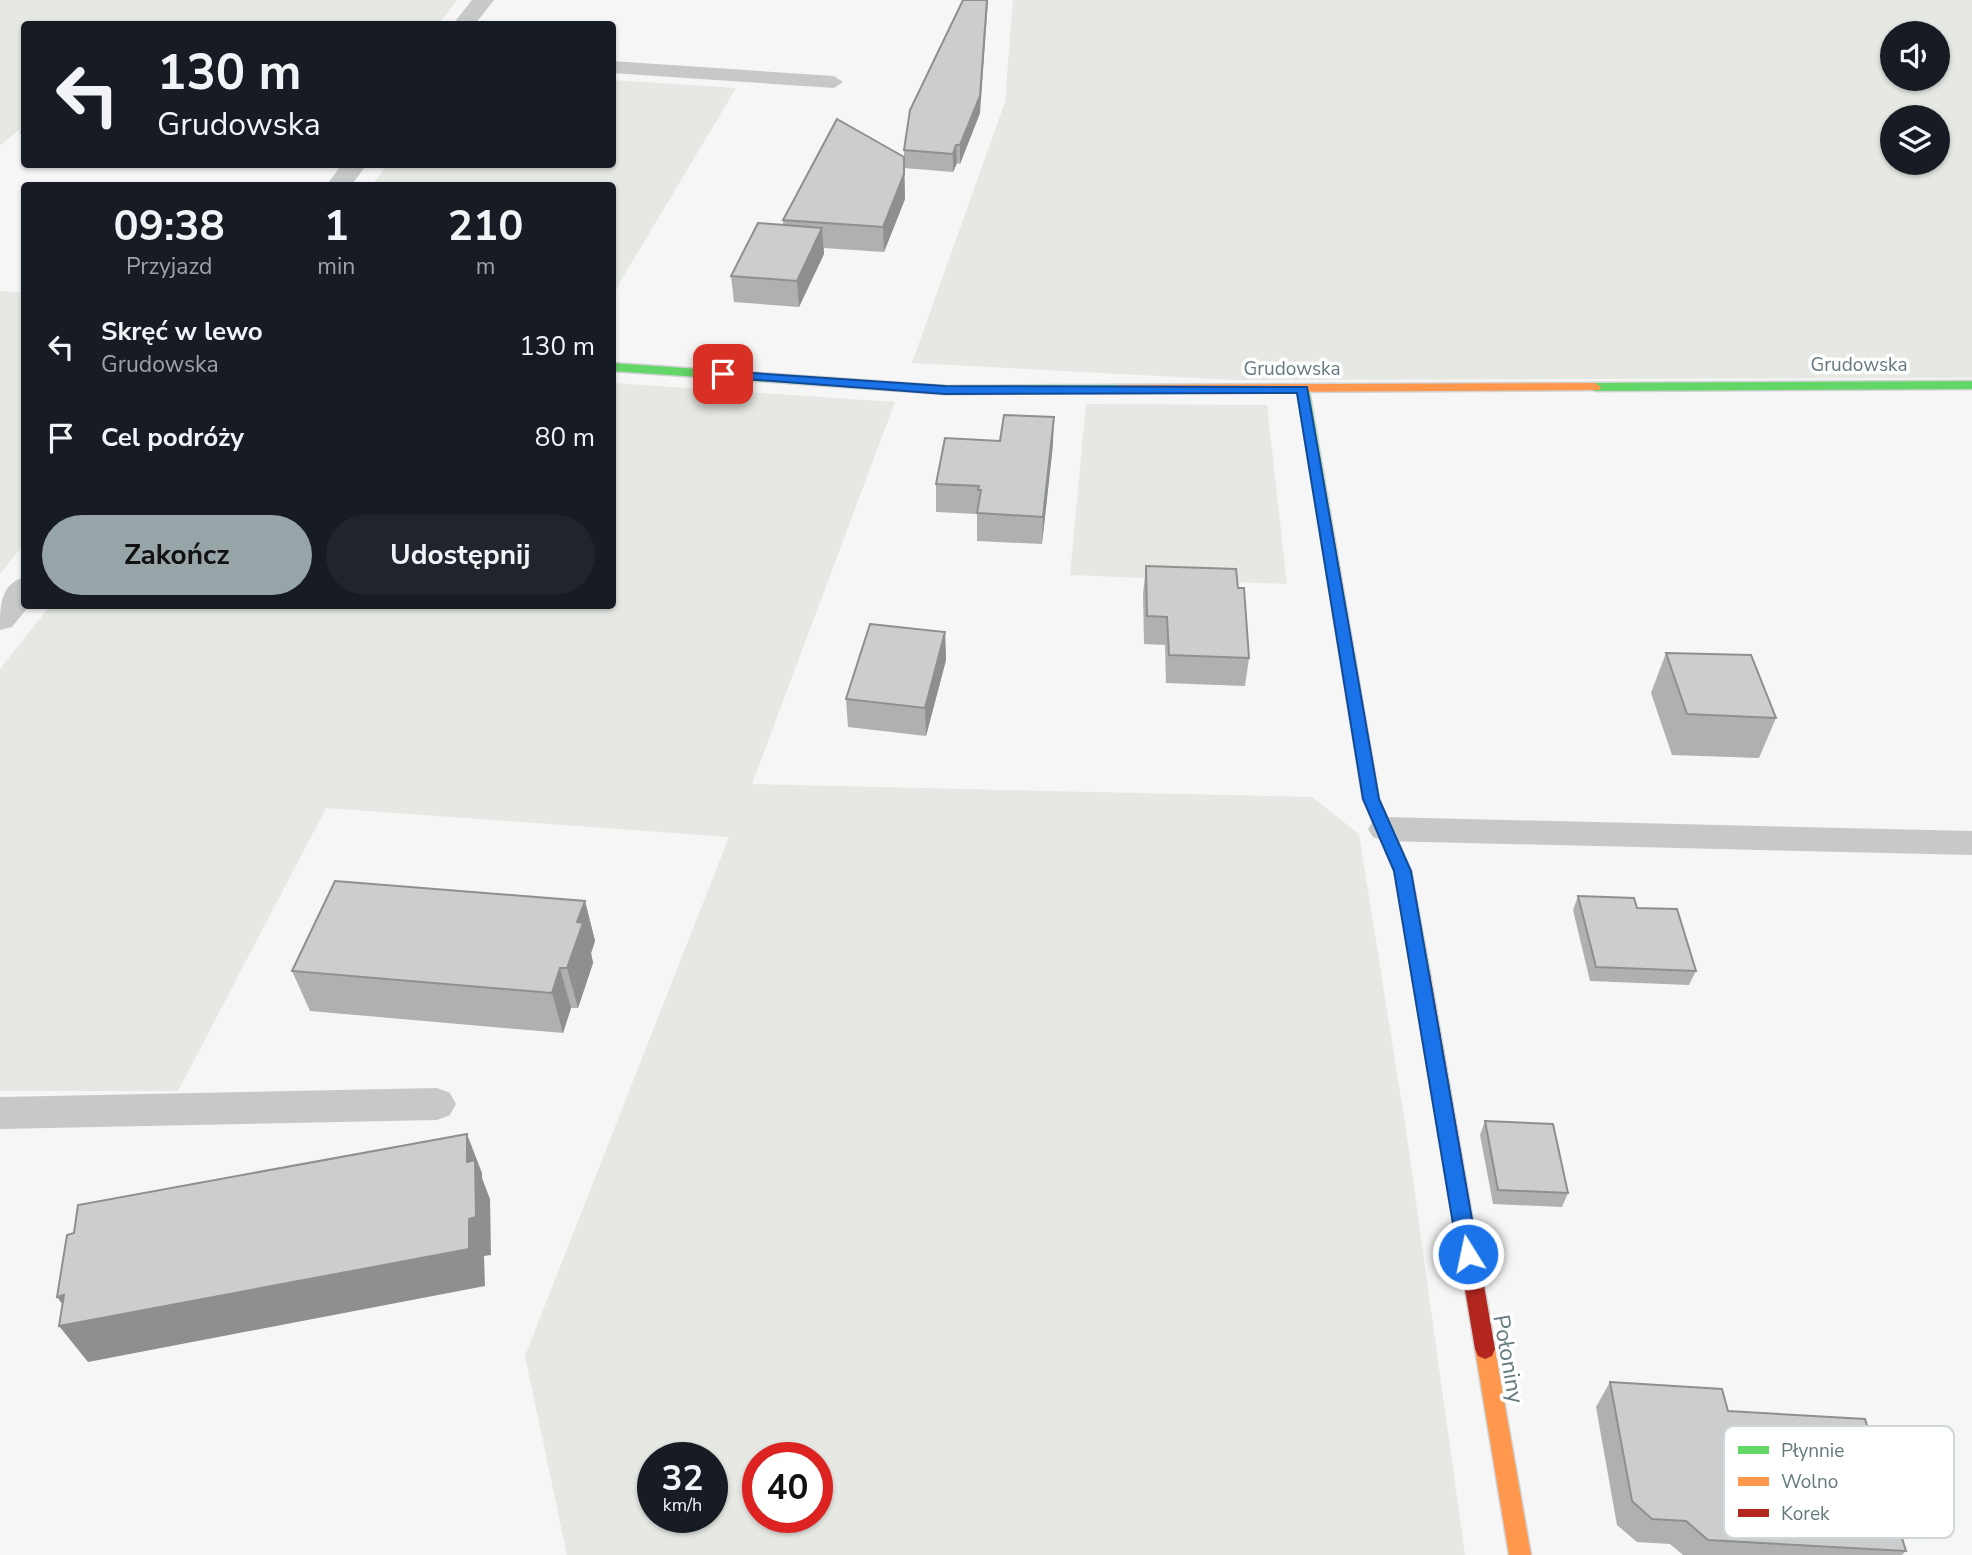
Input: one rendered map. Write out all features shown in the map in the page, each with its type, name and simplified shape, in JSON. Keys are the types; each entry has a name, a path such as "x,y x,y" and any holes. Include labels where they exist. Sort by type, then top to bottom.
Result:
{"street":[{"path":"466,21 483,0"},
{"path":"341,182 352,168"},
{"name":"Grudowska","path":"616,367 945,390 1972,385"},
{"name":"Połoniny","path":"1303,390 1371,799 1402,871 1520,1555"},
{"path":"0,619 21,592"}],"lane":[{"path":"616,67 834,82"},
{"path":"1384,829 1972,843"},
{"path":"0,1114 437,1104"}],"shaded area":[{"path":"0,0 457,0 441,21 21,21 21,128 0,145"},
{"path":"1013,0 1972,0 1972,378 1234,380 912,363 1005,102"},
{"path":"616,80 736,88 616,289 616,182 374,182 385,168 616,168"},
{"path":"0,291 21,293 21,548 0,574"},
{"path":"616,383 895,402 752,784 1312,797 1359,834 1406,1130 1465,1555 567,1555 525,1356 729,837 326,808 178,1091 0,1091 0,669 48,609 616,609"},
{"path":"1086,404 1267,405 1287,584 1070,575"}],"building":[{"path":"963,0 987,0 980,96 960,145 956,145 953,154 904,150 910,110"},
{"path":"837,119 904,157 904,174 883,227 783,220"},
{"path":"758,223 822,228 797,281 731,276"},
{"path":"1004,415 1054,417 1043,517 977,513 981,490 978,490 979,486 936,484 945,438 1000,441"},
{"path":"1146,566 1236,569 1238,588 1244,588 1249,658 1169,655 1167,617 1147,616"},
{"path":"870,624 945,632 925,708 846,699"},
{"path":"1666,653 1751,655 1776,718 1687,714"},
{"path":"335,881 585,901 577,922 583,923 567,968 560,968 552,993 292,971"},
{"path":"1578,896 1634,898 1637,908 1677,909 1696,971 1596,967"},
{"path":"1485,1121 1553,1124 1568,1193 1498,1190"},
{"path":"467,1134 467,1162 475,1160 476,1217 469,1219 469,1249 59,1326 64,1295 57,1297 67,1235 74,1233 78,1205"},
{"path":"1610,1382 1722,1389 1728,1411 1865,1419 1867,1426 1724,1426 1724,1538 1902,1538 1906,1551 1708,1540 1686,1521 1652,1519 1632,1501"}],"traffic: fast":[{"path":"616,367 945,390 1118,389"},
{"path":"1595,387 1972,385"},
{"path":"1303,390 1371,799 1403,871 1421,974"}],"traffic: slow":[{"path":"1118,389 1595,387"},
{"path":"1485,1349 1520,1555"}],"traffic: jam":[{"path":"1421,974 1485,1349"}],"route":[{"path":"723,374 945,390 1303,390 1371,799 1402,871 1468,1254"}]}
